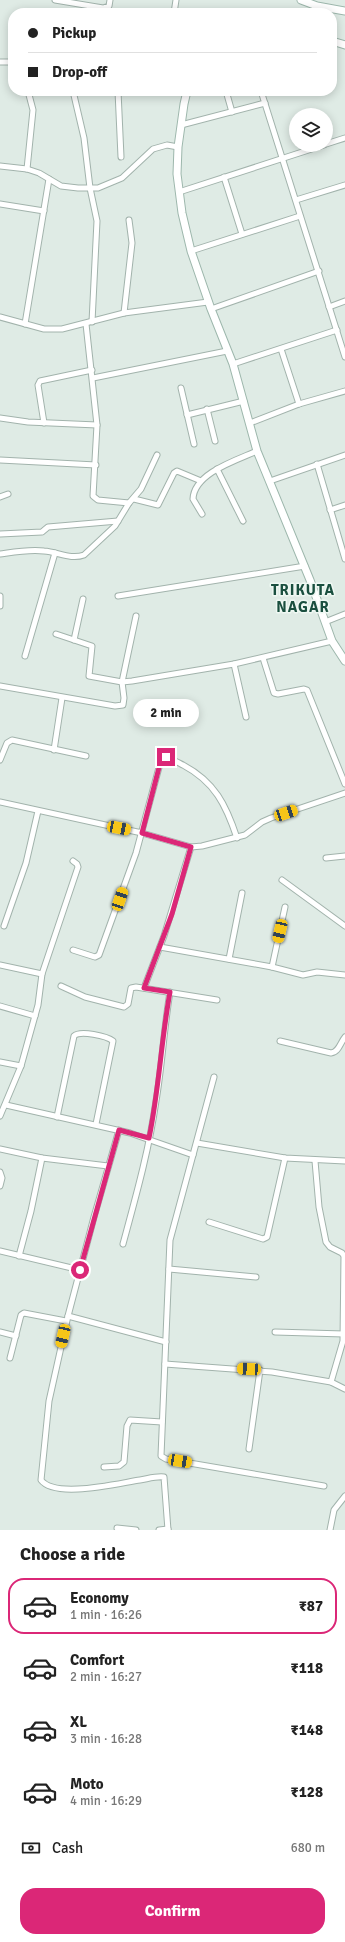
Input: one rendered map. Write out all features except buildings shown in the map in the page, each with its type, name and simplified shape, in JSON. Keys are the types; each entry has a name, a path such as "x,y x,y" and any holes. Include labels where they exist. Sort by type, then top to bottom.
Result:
{"street":[{"path":"55,0 103,8 109,6 110,0"},
{"path":"301,0 317,6 328,8"},
{"path":"27,169 33,110 29,96"},
{"path":"74,96 84,138 90,188 97,222 92,322"},
{"path":"118,96 121,157"},
{"path":"187,96 178,147 179,192 191,251 208,302 233,364 257,451 305,566 332,641 345,661"},
{"path":"227,96 232,112"},
{"path":"263,96 300,216 319,271 329,307 344,347 345,357"},
{"path":"181,125 265,103"},
{"path":"333,142 345,138"},
{"path":"0,166 27,169 38,172 61,186 90,188 108,185 122,178 153,149 167,144 178,147"},
{"path":"179,192 304,152"},
{"path":"224,177 242,234"},
{"path":"25,324 49,180"},
{"path":"296,200 345,185"},
{"path":"0,204 44,211"},
{"path":"191,251 300,216"},
{"path":"124,313 132,243 129,220"},
{"path":"211,309 319,271"},
{"path":"329,307 345,301"},
{"path":"0,317 25,324 53,329 86,324 124,313 208,302"},
{"path":"86,324 97,425 96,465 92,496 94,499 131,501 158,506 174,473 177,471 201,481"},
{"path":"233,364 337,330"},
{"path":"281,349 299,404"},
{"path":"93,378 227,351"},
{"path":"44,423 38,385 40,381 92,370"},
{"path":"181,388 194,444"},
{"path":"250,422 299,404 345,391"},
{"path":"188,415 244,400"},
{"path":"206,409 215,441"},
{"path":"0,418 44,423 97,425"},
{"path":"202,514 193,499 194,493 201,481 217,469 257,451"},
{"path":"0,554 32,551 55,552 78,557 84,555 106,536 118,521 146,481 157,455"},
{"path":"270,481 345,455"},
{"path":"0,460 96,465"},
{"path":"317,464 345,559"},
{"path":"217,469 243,521"},
{"path":"0,497 8,494"},
{"path":"330,510 345,505"},
{"path":"0,534 42,532 48,527 118,521"},
{"path":"25,656 55,552"},
{"path":"118,596 305,566"},
{"path":"0,596 0,606"},
{"path":"74,640 83,599"},
{"path":"325,622 345,614"},
{"path":"0,686 62,698 121,706 124,704 122,682 136,616"},
{"path":"56,634 92,646 93,650 89,676 122,682 234,664 332,641"},
{"path":"263,658 274,693 278,694 304,689 307,690 345,784"},
{"path":"234,664 246,716"},
{"path":"54,750 62,698"},
{"path":"0,760 2,749 9,740 86,756"},
{"path":"73,950 96,957 99,955 142,833 161,760 166,757 197,773 215,791 227,808 237,838"},
{"path":"0,802 142,833 191,847 237,838 245,835 262,822 271,818 345,793"},
{"path":"4,926 26,863 38,810"},
{"path":"144,988 160,947 191,847"},
{"path":"326,858 345,856"},
{"path":"0,1116 6,1106 21,1066 35,1016 42,974 78,867 73,861"},
{"path":"282,880 345,926"},
{"path":"229,959 242,893"},
{"path":"272,967 285,907"},
{"path":"160,947 272,967 303,975 317,972 345,975"},
{"path":"0,965 42,974"},
{"path":"61,986 85,997 124,1007 128,1004 131,988 136,987 217,1000"},
{"path":"123,1244 143,1173 156,1099 170,992"},
{"path":"0,1006 35,1016"},
{"path":"57,1116 74,1036 81,1032 113,1041 96,1124"},
{"path":"280,1041 330,1053 335,1052 338,1049 345,1037"},
{"path":"0,1062 21,1066"},
{"path":"214,1077 170,1240 160,1452 162,1458 324,1486"},
{"path":"6,1106 119,1130 149,1138 193,1155"},
{"path":"119,1130 67,1319 49,1401 40,1480 44,1485 56,1489 86,1489 164,1477 168,1530 160,1530"},
{"path":"197,1143 285,1158 345,1161"},
{"path":"0,1150 42,1158 108,1166"},
{"path":"19,1256 31,1211 42,1158"},
{"path":"209,1222 264,1239 267,1237 285,1158"},
{"path":"315,1160 319,1206 326,1242 330,1247 342,1252 344,1256 344,1341 331,1382"},
{"path":"0,1172 2,1178 0,1186"},
{"path":"0,1251 80,1270"},
{"path":"169,1269 256,1277"},
{"path":"10,1358 21,1315 24,1313 67,1319 166,1342"},
{"path":"0,1332 16,1336"},
{"path":"275,1332 344,1334"},
{"path":"165,1364 260,1370 331,1382 345,1389"},
{"path":"249,1449 260,1370"},
{"path":"104,1467 119,1466 124,1462 127,1426 130,1420 162,1422"},
{"path":"330,1530 334,1510 345,1496"},
{"path":"117,1528 136,1530"}],"district":[{"name":"TRIKUTA NAGAR","path":"303,598"}],"route":[{"path":"80,1270 104,1179 119,1130 149,1138 154,1115 170,992 144,988 172,914 191,847 142,833 161,760 166,757"}]}
